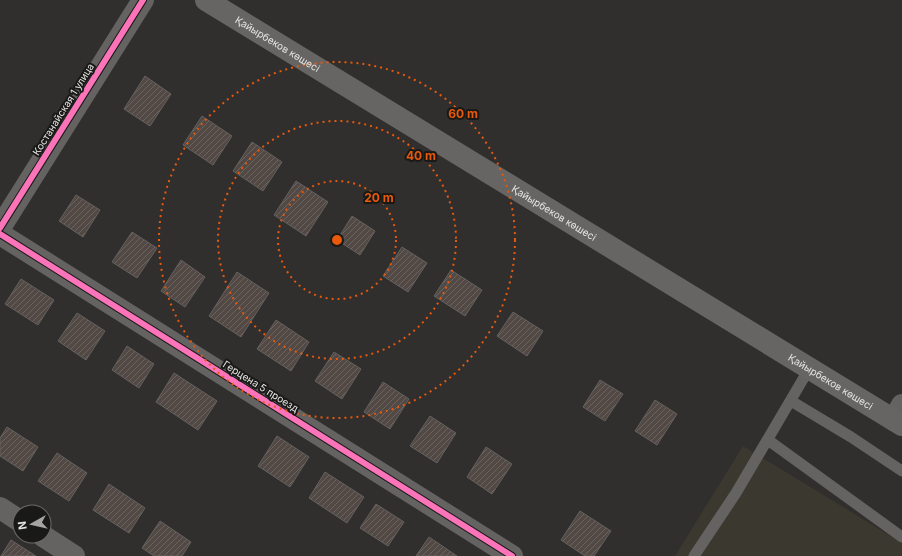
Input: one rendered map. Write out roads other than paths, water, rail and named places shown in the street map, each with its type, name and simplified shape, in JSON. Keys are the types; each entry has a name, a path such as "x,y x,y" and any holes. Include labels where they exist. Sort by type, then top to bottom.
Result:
{"main road":[{"name":"Қайырбеков көшесі","path":"206,0 809,369 899,417"}],"street":[{"name":"Костанайская 1 улица","path":"0,228 143,0"},
{"name":"Герцена 5 проезд","path":"0,234 512,556"},
{"path":"0,508 12,516"},
{"path":"52,542 74,556"}],"lane":[{"path":"694,556 736,493 809,369"},
{"path":"791,401 851,437 902,472"},
{"path":"768,440 902,537"}]}
